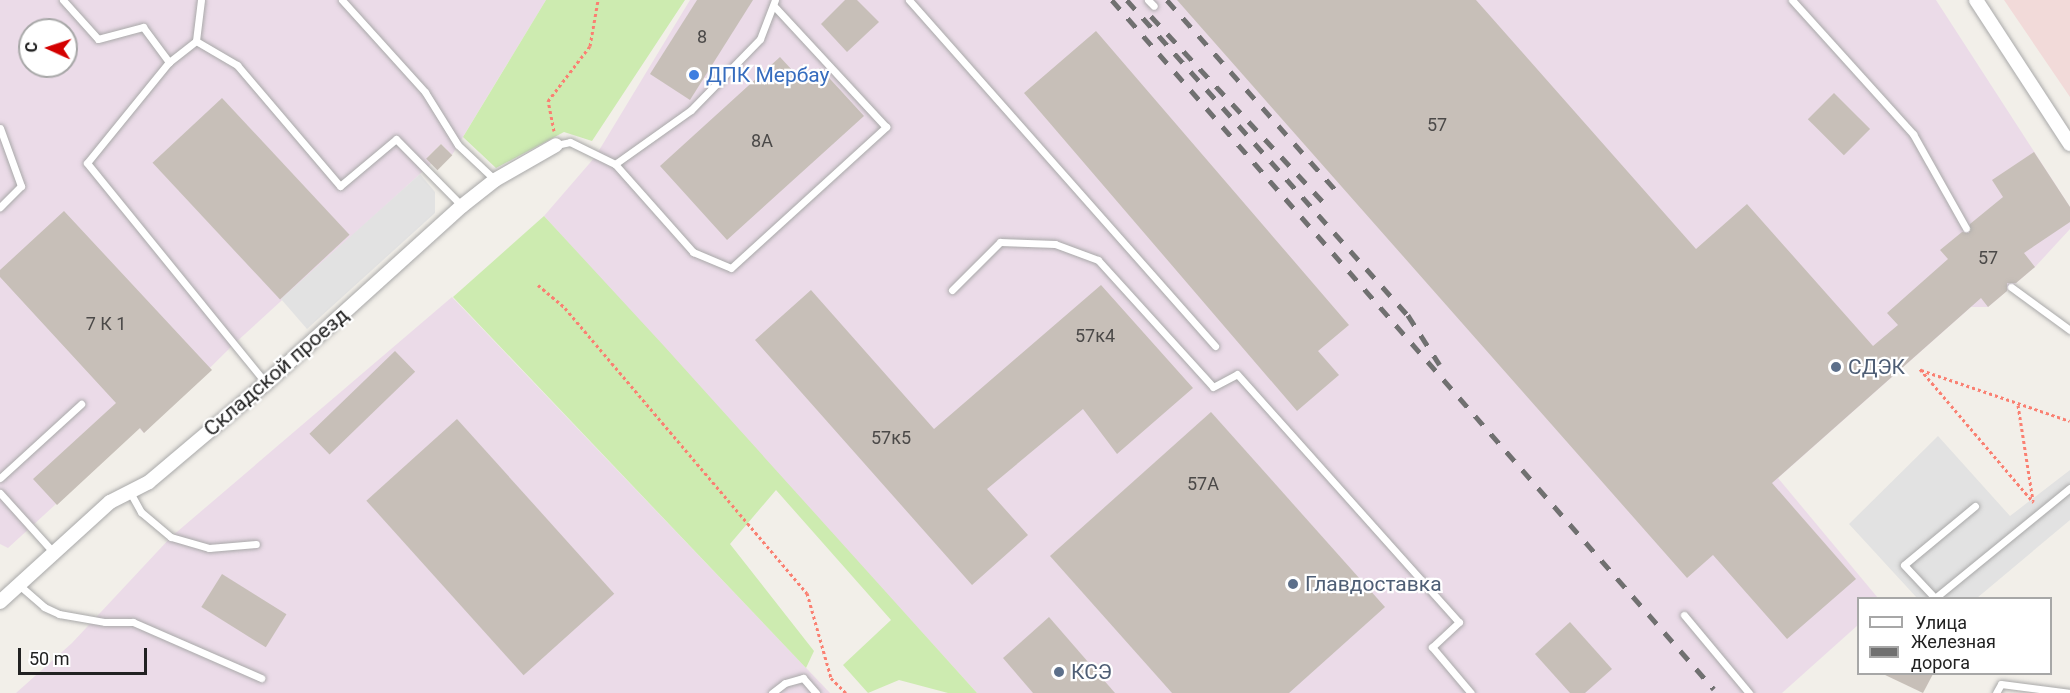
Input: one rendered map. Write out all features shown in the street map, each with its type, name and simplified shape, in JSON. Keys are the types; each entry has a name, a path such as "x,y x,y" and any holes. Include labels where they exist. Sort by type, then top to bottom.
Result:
{"street":[{"path":"1976,0 2070,144"},
{"name":"Складской проезд","path":"0,602 110,502 130,494 266,383 462,206 495,180 556,145"}],"lane":[{"path":"63,0 98,39 143,27 168,62"},
{"path":"201,0 196,41 168,62 87,163 266,383"},
{"path":"342,0 425,92 458,145 495,180"},
{"path":"909,0 1215,346"},
{"path":"1792,0 1913,134 1966,228"},
{"path":"556,145 570,142 615,164 693,252 731,268 886,127 775,3 760,39 692,110 615,164"},
{"path":"196,41 237,65 340,186 396,139 462,206"},
{"path":"0,128 21,186 0,207"},
{"path":"952,290 1000,242 1055,244 1098,260 1213,387 1237,374 1459,622 1432,647 1472,693"},
{"path":"2011,287 2070,330"},
{"path":"0,478 81,404"},
{"path":"1936,597 2070,488"},
{"path":"0,493 54,553"},
{"path":"130,494 141,512 171,537 209,548 256,544"},
{"path":"1934,597 1904,565 1975,506"},
{"path":"19,585 44,607 59,614 105,622 133,622 261,678"},
{"path":"1684,615 1749,693"},
{"path":"772,693 785,683 803,678 816,693"},
{"path":"1996,693 2001,684 2070,693"}],"path":[{"path":"556,145 548,101 591,46 598,0"},
{"path":"538,285 566,308 807,593 831,678 846,693"},
{"path":"2041,512 1920,369 2018,405 2070,421"},
{"path":"2018,405 2033,501"}],"shaded area":[{"path":"0,0 546,0 452,155 441,144 427,158 432,163 234,344 144,433 139,428 8,548 0,544"},
{"path":"690,0 1936,0 2070,207 2070,229 2035,267 1988,307 1971,307 1778,478 1877,597 1857,597 1857,626 1782,693 977,693 544,216 595,157"},
{"path":"2004,0 2070,0 2070,97"},
{"path":"420,174 435,192 435,213 307,329 281,299"},
{"path":"452,297 830,693 16,693 72,643 171,537"},
{"path":"1938,436 2010,516 2070,470 2070,520 1978,597 1916,597 1849,524"}],"green space":[{"path":"546,0 685,0 592,141 564,132 496,168 463,137"},
{"path":"544,216 977,693 948,693 899,680 868,693 843,665 891,620 776,490 730,544 814,651 806,668 453,297"}],"building":[{"path":"697,0 753,0 690,100 650,74"},
{"path":"845,0 857,0 879,22 847,52 821,24"},
{"path":"1177,0 1476,0 1696,249 1747,204 1873,346 1898,325 1887,313 1948,259 1940,250 1962,232 1969,233 1970,224 2003,197 1992,180 2034,152 2070,207 2070,222 2024,253 2035,267 2016,283 2007,283 2007,291 1988,307 1981,298 1772,483 1856,579 1787,639 1713,555 1687,578"},
{"path":"1096,31 1349,325 1318,351 1339,375 1297,411 1024,93"},
{"path":"780,57 804,83 820,68 864,116 727,240 660,166"},
{"path":"1834,93 1870,129 1844,155 1808,119"},
{"path":"222,98 350,235 280,300 153,163"},
{"path":"441,144 452,155 437,170 426,159"},
{"path":"64,211 212,370 144,433 140,428 57,505 33,479 116,403 0,277 0,270"},
{"path":"1101,285 1193,388 1117,454 1083,409 987,489 1028,535 972,585 755,340 811,290 934,429"},
{"path":"395,351 415,372 330,455 309,434"},
{"path":"1211,412 1385,607 1289,693 1172,693 1050,556"},
{"path":"457,419 614,594 524,675 366,501"},
{"path":"222,574 286,614 266,647 201,607"},
{"path":"1049,617 1115,693 1033,693 1003,658"},
{"path":"1570,622 1612,669 1585,693 1570,693 1535,654"},
{"path":"1885,675 1932,675 1923,693"}],"railway":[{"path":"1112,0 1714,689"},
{"path":"1127,0 1408,315 1440,365"},
{"path":"1167,0 1339,194"},
{"path":"1151,16 1325,204"}],"place":[{"name":"ДПК Мербау","path":"694,75"},
{"name":"СДЭК","path":"1836,367"},
{"name":"Главдоставка","path":"1293,584"},
{"name":"КСЭ","path":"1059,672"}]}
